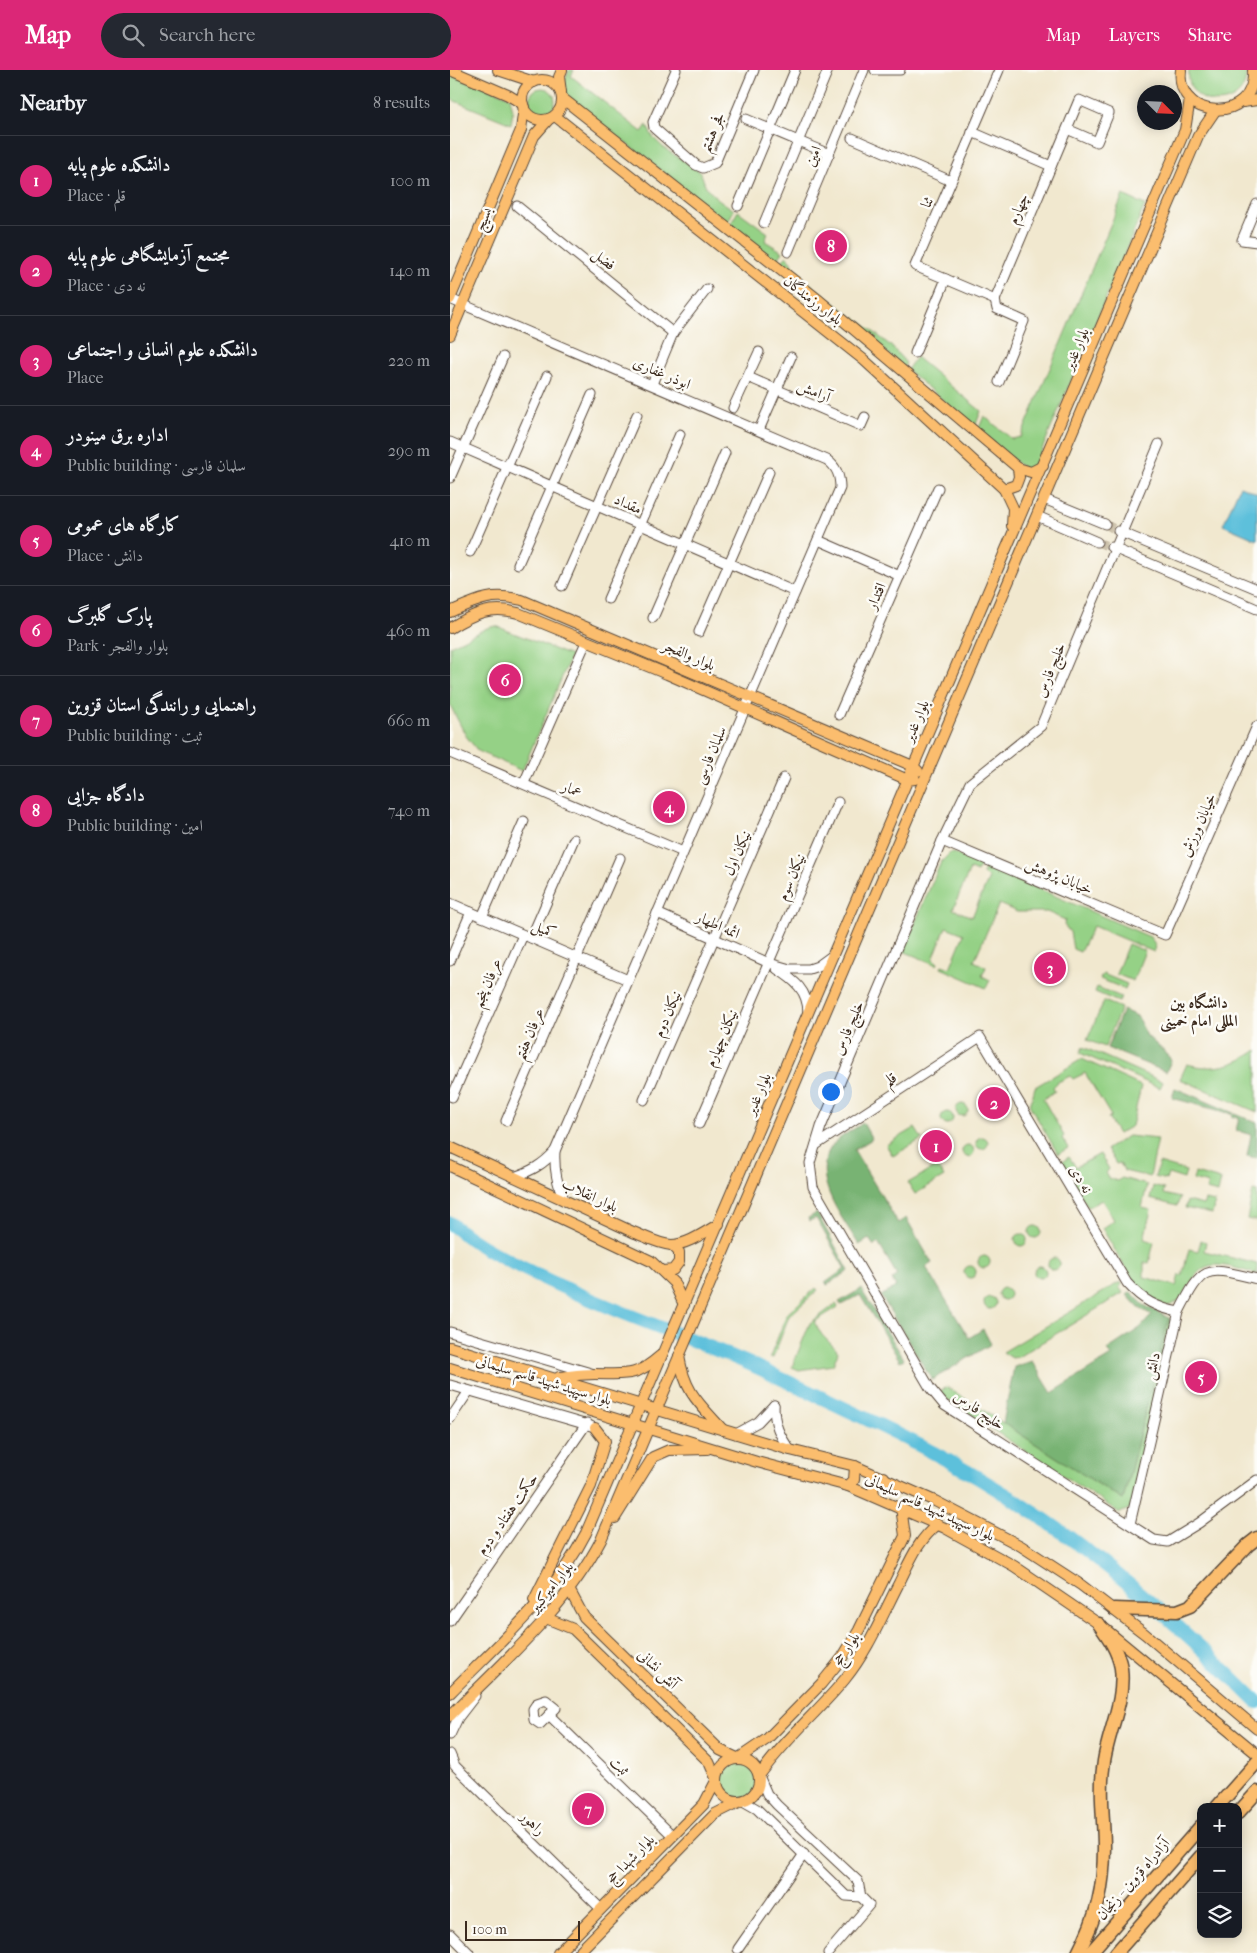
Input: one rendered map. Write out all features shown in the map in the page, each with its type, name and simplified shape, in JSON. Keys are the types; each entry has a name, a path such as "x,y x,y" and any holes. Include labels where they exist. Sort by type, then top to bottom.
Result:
{"highway":[{"path":"1114,1609 1177,1611 1190,1606 1257,1538"},
{"path":"1078,1953 1099,1904 1104,1847 1103,1768 1118,1711 1121,1686 1118,1656 1099,1624"},
{"path":"1221,1803 1255,1764"},
{"path":"1242,1809 1257,1792"},
{"name":"آزادراه قزوین - زنجان","path":"1090,1953 1197,1831"},
{"path":"1116,1953 1197,1861"}],"main road":[{"path":"450,70 508,95 523,105 534,118 552,117 562,105 559,77 562,70"},
{"path":"498,70 534,82 551,82 562,96"},
{"path":"523,105 524,91 548,70"},
{"path":"1243,102 1254,82 1253,70"},
{"path":"1179,71 1183,87 1190,99 1201,108 1215,111 1230,109 1243,102 1257,100"},
{"name":"بلوار رزمندگان","path":"562,96 820,302 1018,468"},
{"name":"بلوار غدیر","path":"640,1406 1185,130 1190,99"},
{"name":"بسیج","path":"450,299 521,130 523,105"},
{"name":"بلوار غدیر","path":"656,1411 1198,136 1215,111"},
{"name":"بلوار رزمندگان","path":"552,117 864,360 1004,489 1013,508 1011,536"},
{"name":"بسیج","path":"450,335 534,136 552,117"},
{"path":"1133,251 1147,257"},
{"path":"1004,489 1016,485 1019,477 1018,468 1031,472 1043,466"},
{"name":"بلوار والفجر","path":"450,612 492,595 522,600 914,766"},
{"name":"بلوار والفجر","path":"450,628 485,610 506,609 667,674 908,780"},
{"path":"914,766 926,779"},
{"path":"908,780 926,779"},
{"name":"بلوار انقلاب","path":"450,1147 633,1232 672,1245"},
{"path":"450,1166 650,1261 674,1283 684,1305"},
{"path":"663,1271 673,1270 679,1262 679,1252 672,1245 688,1240 719,1224"},
{"name":"بلوار سپهبد شهید قاسم سلیمانی","path":"450,1347 553,1377 724,1431 856,1466 884,1477 996,1531 1044,1560 1114,1609 1257,1729"},
{"path":"553,1377 634,1374 643,1370 664,1352"},
{"path":"680,1356 684,1378 690,1393 724,1431"},
{"name":"بلوار سپهبد شهید قاسم سلیمانی","path":"450,1368 716,1449 848,1486 938,1524 1014,1566 1099,1624 1257,1754"},
{"path":"651,1380 652,1386 659,1389 666,1386"},
{"name":"بلوار امیرکبیر","path":"450,1693 524,1618 557,1581 573,1558 586,1533 640,1406"},
{"name":"بلوار امیرکبیر","path":"450,1716 546,1618 570,1591 587,1566 601,1540 656,1411"},
{"name":"بلوار امیرکبیر","path":"524,1618 591,1486 605,1441 591,1426"},
{"path":"622,1447 630,1437 636,1437 641,1444 638,1453"},
{"path":"601,1540 654,1457 669,1450 716,1449"},
{"path":"848,1486 854,1480 856,1466"},
{"path":"875,1496 873,1487 875,1483 884,1477"},
{"path":"901,1507 905,1536"},
{"name":"بلوار حج","path":"759,1777 777,1750 832,1694 854,1667 872,1637 919,1543 938,1524"},
{"path":"905,1536 910,1530 914,1530 918,1532 919,1543"},
{"name":"بلوار حج","path":"738,1758 767,1739 821,1684 842,1658 859,1630 905,1536"},
{"name":"آتش نشانی","path":"570,1591 584,1617 624,1657 720,1750 738,1758"},
{"name":"آتش نشانی","path":"546,1618 573,1629 709,1762 716,1780"},
{"path":"613,1668 624,1657"},
{"path":"738,1758 752,1764 759,1777 756,1792 741,1801 731,1800 724,1796 716,1780 723,1764 738,1758"},
{"name":"بلوار شهدا حج","path":"558,1953 704,1804 716,1780"},
{"name":"بلوار شهدا حج","path":"578,1953 715,1814 741,1801"}],"street":[{"name":"فجر هشتم","path":"676,70 653,122 654,128 696,166 709,167 715,163 754,70"},
{"path":"738,206 794,70"},
{"path":"764,223 828,70"},
{"name":"امین","path":"788,252 864,70"},
{"path":"875,70 900,70"},
{"name":"ثنا","path":"995,300 915,266 999,70"},
{"name":"چهارم","path":"995,300 1079,100 1109,112 1097,142 1067,129"},
{"path":"746,119 829,154"},
{"path":"972,132 1051,166"},
{"path":"852,138 951,181"},
{"path":"1257,204 1242,240 1257,242"},
{"name":"فضل","path":"517,206 673,333"},
{"path":"915,353 946,279"},
{"path":"652,384 673,333 707,290"},
{"name":"ابوذر غفاری","path":"450,299 827,460 833,464 840,479"},
{"path":"995,300 996,309 1024,321 999,382"},
{"path":"733,408 759,352"},
{"path":"450,478 503,357"},
{"path":"759,430 791,357"},
{"path":"470,552 547,376"},
{"name":"آرامش","path":"748,377 861,426 865,417"},
{"path":"518,564 592,395"},
{"path":"562,586 636,415"},
{"path":"608,598 680,434"},
{"name":"مقداد","path":"450,442 795,592"},
{"name":"خلیج فارس","path":"1159,444 1112,548 1041,726 970,783 942,841 821,1127 810,1163 813,1188 930,1388 944,1405 1154,1540 1168,1542 1199,1524 1257,1480"},
{"path":"653,618 725,453"},
{"path":"699,632 769,472"},
{"name":"سلمان فارسی","path":"514,1177 532,1171 544,1163 555,1151 751,698 840,488 840,479"},
{"name":"اقتدار","path":"839,715 938,488"},
{"path":"1044,499 1105,524"},
{"path":"1037,516 1097,542"},
{"path":"1120,531 1257,589"},
{"path":"818,540 900,576"},
{"path":"1112,548 1257,609"},
{"path":"524,783 586,642"},
{"name":"خیابان ورزش","path":"1165,935 1257,726"},
{"name":"عمار","path":"450,753 683,852"},
{"name":"نیکان اول","path":"714,939 784,778"},
{"name":"نیکان سوم","path":"769,963 838,802"},
{"path":"482,917 524,820"},
{"name":"عرفان پنجم","path":"452,1097 574,839"},
{"name":"خیابان پژوهش","path":"942,841 1165,935"},
{"name":"عرفان هفتم","path":"506,1121 620,858"},
{"name":"کمیل","path":"450,903 628,980"},
{"path":"450,961 471,912"},
{"name":"ائمه اطهار","path":"657,913 769,963 790,969 809,969 818,966 834,954"},
{"name":"نیکان دوم","path":"644,1100 714,939"},
{"name":"ائمه اطهار","path":"769,963 796,982 802,989 808,1006 808,1015"},
{"name":"نیکان چهارم","path":"699,1124 769,963"},
{"name":"قلم","path":"816,1145 980,1037"},
{"name":"نه دی","path":"980,1037 1127,1283 1137,1295 1150,1304 1179,1312"},
{"name":"سلمان فارسی","path":"555,1151 554,1168 558,1185 565,1200"},
{"name":"دانش","path":"1130,1524 1179,1312 1192,1287 1203,1275 1216,1269 1257,1279"},
{"path":"450,1332 594,1374"},
{"path":"450,1385 591,1426"},
{"path":"450,1419 469,1391"},
{"path":"736,1434 758,1422 774,1405 774,1420 780,1436 790,1450"},
{"name":"حکمت هفتاد و دوم","path":"450,1621 591,1426"},
{"path":"450,1736 458,1718 486,1679"},
{"name":"ثبت","path":"549,1716 673,1836"},
{"name":"راهور","path":"450,1754 455,1766 601,1909"},
{"path":"759,1777 767,1794 777,1805 858,1881 861,1897 869,1905 828,1953"},
{"path":"741,1801 757,1809 846,1896 861,1897"},
{"path":"738,1949 804,1854"},
{"path":"450,1934 469,1953"}],"green space":[{"path":"569,70 574,70 571,76 642,132 647,125 662,146 699,171 710,191 734,210 727,223 566,96 565,80"},
{"path":"1189,70 1246,70 1244,85 1238,95 1228,100 1216,102 1205,99 1196,93 1190,83"},
{"path":"450,71 510,97 513,111 511,124 450,99"},
{"path":"542,88 551,92 555,101 551,110 542,114 533,110 529,101 533,92"},
{"path":"1123,195 1145,205 1036,464 1032,470 1024,469 978,430 984,416 1012,439 1021,437"},
{"path":"738,211 768,233 765,241 783,252 776,262 730,225"},
{"path":"787,256 807,281 851,316 850,320 779,264"},
{"path":"855,317 891,346 906,363 904,368 852,323"},
{"path":"916,357 981,411 975,427 907,370"},
{"path":"496,626 571,656 522,771 478,751 466,736 450,705 450,646 487,628"},
{"path":"951,852 981,864 977,872 970,869 953,909 972,917 989,878 983,874 986,866 1150,937 1155,944 1154,952 1093,926 1080,952 1073,949 1070,932 1064,925 1065,920 1047,912 1017,912 999,904 974,961 986,967 982,976 990,980 986,988 941,968 942,965 950,968 964,934 946,927 933,959 938,963 937,965 903,951 941,862"},
{"path":"1128,944 1145,951 1133,981 1116,974"},
{"path":"1103,974 1127,984 1125,989 1100,979"},
{"path":"1097,987 1121,997 1119,1002 1095,992"},
{"path":"1104,1001 1121,1008 1105,1047 1087,1040"},
{"path":"1123,1010 1137,1016 1147,1036 1168,1055 1171,1061 1166,1072 1107,1048"},
{"path":"1083,1047 1163,1082 1160,1088 1080,1053"},
{"path":"1257,1050 1257,1112 1180,1079 1187,1064 1206,1067 1224,1066 1240,1060"},
{"path":"1082,1059 1141,1086 1132,1126 1118,1134 1108,1118 1111,1116 1085,1073 1073,1079 1070,1076 1058,1082 1053,1087 1055,1091 1043,1099 1064,1136 1062,1138 1068,1148 1058,1154 1030,1106 1035,1087"},
{"path":"1175,1088 1257,1123 1257,1158 1247,1156 1251,1135 1236,1130 1239,1118 1233,1117 1232,1114 1172,1098"},
{"path":"960,1104 964,1104 968,1110 964,1116 960,1116 956,1112 956,1108"},
{"path":"945,1112 949,1112 953,1118 949,1124 945,1124 941,1120 941,1116"},
{"path":"863,1123 872,1139 854,1150 898,1223 906,1218 932,1263 926,1267 969,1338 983,1329 991,1344 932,1380 881,1296 896,1287 892,1279 897,1275 878,1243 874,1246 869,1239 859,1245 837,1210 826,1184 824,1171 826,1158 832,1146"},
{"path":"915,1128 922,1139 893,1156 886,1145"},
{"path":"1128,1136 1158,1139 1150,1177 1124,1171 1120,1163 1116,1164 1107,1149"},
{"path":"980,1137 984,1137 988,1143 984,1149 980,1149 976,1145 976,1141"},
{"path":"966,1145 970,1145 974,1151 970,1157 966,1157 962,1153 962,1149"},
{"path":"1100,1154 1109,1169 1106,1173 1109,1178 1117,1181 1122,1178 1147,1185 1142,1208 1151,1210 1144,1239 1154,1242 1149,1263 1144,1263 1144,1277 1176,1286 1179,1275 1182,1276 1189,1249 1198,1251 1201,1240 1206,1242 1204,1251 1257,1264 1257,1274 1226,1266 1215,1265 1206,1267 1194,1278 1179,1300 1164,1306 1138,1290 1102,1228 1114,1220 1102,1200 1088,1207 1060,1163 1069,1157 1076,1167"},
{"path":"1159,1163 1186,1171 1184,1179 1168,1174 1166,1180 1155,1177"},
{"path":"937,1166 944,1177 915,1194 908,1183"},
{"path":"1195,1173 1221,1180 1218,1193 1206,1190 1208,1184 1193,1180"},
{"path":"1153,1186 1164,1189 1163,1194 1180,1198 1177,1206 1150,1199"},
{"path":"1253,1191 1257,1192 1257,1221 1247,1219"},
{"path":"1205,1200 1215,1202 1212,1214 1185,1208 1187,1201 1203,1205"},
{"path":"817,1213 849,1271 827,1285 825,1283 845,1269 816,1218 809,1221 808,1218"},
{"path":"1033,1226 1037,1226 1041,1232 1037,1238 1033,1238 1029,1234 1029,1230"},
{"path":"1019,1234 1023,1234 1027,1240 1023,1246 1019,1246 1015,1242 1015,1238"},
{"path":"982,1256 986,1256 990,1262 986,1268 982,1268 978,1264 978,1260"},
{"path":"1052,1258 1056,1258 1060,1264 1056,1270 1052,1270 1048,1266 1048,1262"},
{"path":"968,1266 972,1266 976,1272 972,1278 968,1278 964,1274 964,1270"},
{"path":"1038,1266 1042,1266 1046,1272 1042,1278 1038,1278 1034,1274 1034,1270"},
{"path":"1120,1282 1122,1285 1119,1287 1123,1293 1018,1357 1012,1358 1003,1352"},
{"path":"816,1288 818,1290 789,1316 773,1358 770,1357 787,1314"},
{"path":"1002,1288 1006,1288 1010,1294 1006,1300 1002,1300 998,1296 998,1292"},
{"path":"861,1289 904,1359 900,1361 860,1295 841,1305 839,1302"},
{"path":"1131,1292 1144,1305 1169,1318 1123,1500 1003,1423 1014,1367 1032,1361 1052,1393 1111,1356 1107,1350 1140,1328 1152,1315 1139,1308 1127,1295"},
{"path":"988,1297 992,1297 996,1303 992,1309 988,1309 984,1305 984,1301"},
{"path":"836,1304 838,1307 814,1322 822,1335 838,1352 833,1365 799,1370 792,1367 810,1323"},
{"path":"1169,1318 1174,1324 1131,1508 1120,1513 946,1399 939,1392 947,1387 1123,1500"},
{"path":"739,1761 752,1767 758,1780 752,1793 739,1799 726,1793 720,1780 726,1767"}],"water":[{"path":"1240,486 1257,493 1257,540 1223,525"}],"waterway":[{"path":"450,1223 481,1246 539,1276 594,1301 763,1370 883,1427 972,1474 1035,1513 1102,1562 1166,1616 1257,1702"}],"tunnel":[{"path":"1105,524 1118,531"},
{"path":"1097,542 1110,547"}],"place":[{"name":"دادگاه جزایی","path":"831,246"},
{"name":"پارک گلبرگ","path":"505,680"},
{"name":"اداره برق مینودر","path":"669,807"},
{"name":"دانشکده علوم انسانی و اجتماعی","path":"1050,968"},
{"name":"مجتمع آزمایشگاهی علوم پایه","path":"994,1103"},
{"name":"دانشکده علوم پایه","path":"936,1146"},
{"name":"کارگاه های عمومی","path":"1201,1377"},
{"name":"راهنمایی و رانندگی استان قزوین","path":"588,1809"}],"district":[{"name":"دانشگاه بین المللی امام خمینی","path":"1199,1011"}]}
